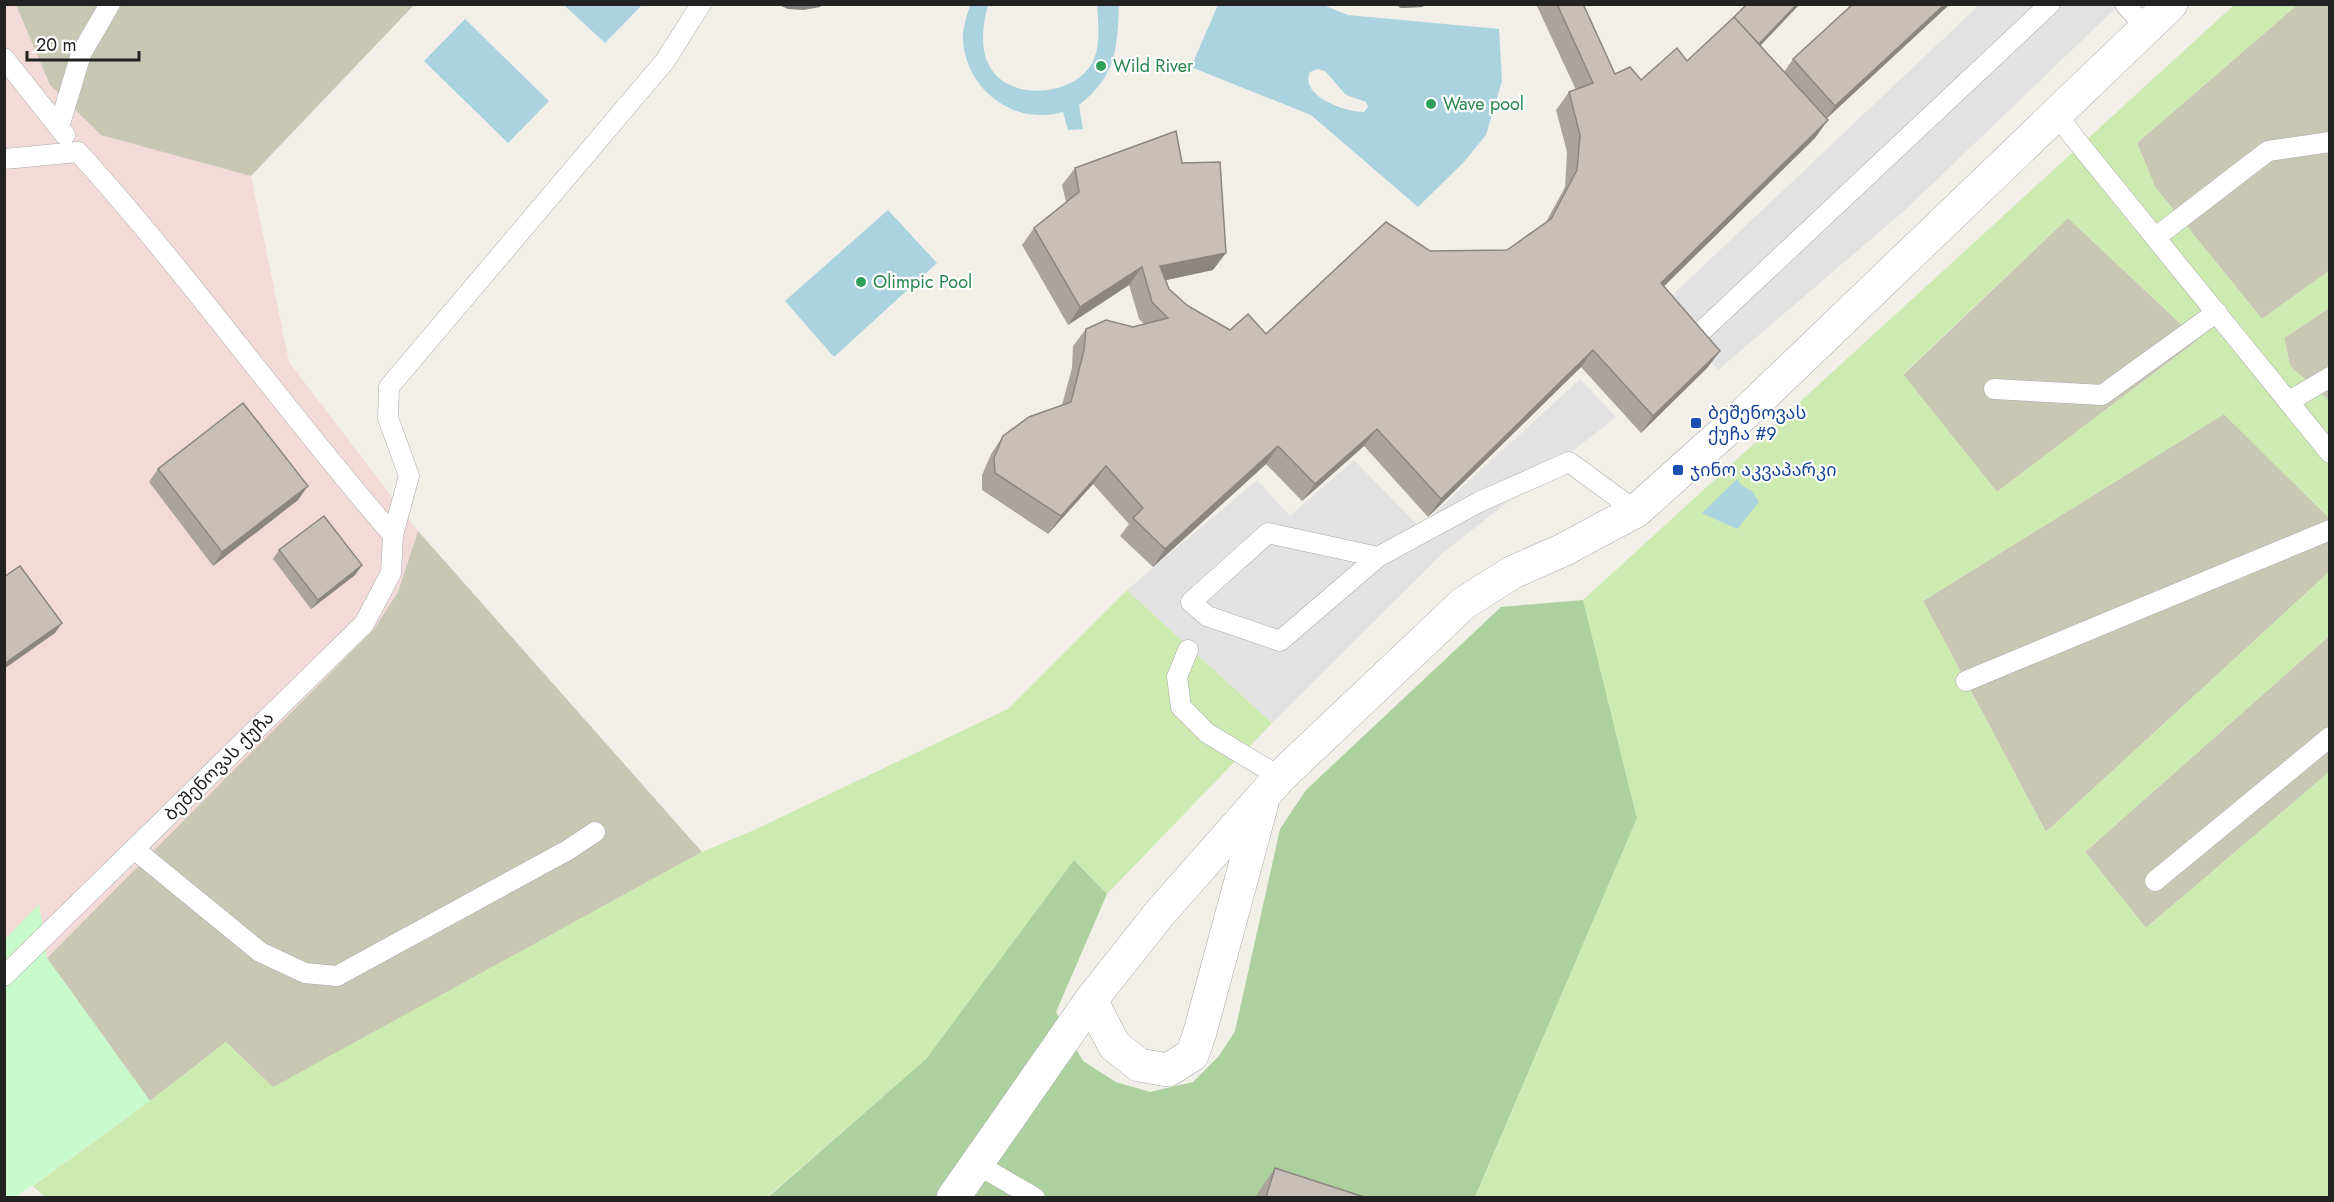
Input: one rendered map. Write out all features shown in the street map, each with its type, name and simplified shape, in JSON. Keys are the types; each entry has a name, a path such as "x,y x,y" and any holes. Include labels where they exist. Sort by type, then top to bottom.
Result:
{"street":[{"path":"953,1197 1091,1000 1160,913 1272,786 1464,603 1513,572 1563,550 1636,511 1744,414 2023,148 2057,113 2136,16 2171,4"},
{"path":"1091,1000 1114,1045 1138,1065 1168,1070 1192,1055 1272,786"}],"lane":[{"path":"59,127 81,54 110,4"},
{"name":"ბეშენოვას ქუჩა","path":"4,976 363,624 392,573 393,535 409,476 388,418 389,387 665,61 700,4"},
{"path":"1689,343 2050,4"},
{"path":"4,58 78,152 121,199 349,484 393,535"},
{"path":"2057,113 2072,135 2330,453"},
{"path":"2156,237 2268,151 2330,142"},
{"path":"4,159 78,152"},
{"path":"1994,389 2102,395 2217,312"},
{"path":"2288,402 2330,376"},
{"path":"1378,556 1268,533 1191,602 1207,616 1280,641 1378,556 1479,502 1569,462 1636,511"},
{"path":"1966,681 2330,530"},
{"path":"1188,650 1177,677 1181,708 1207,733 1272,786"},
{"path":"2155,881 2330,737"},
{"path":"134,849 260,952 305,973 337,976 568,850 595,831"},
{"path":"977,1164 1035,1197"}],"shaded area":[{"path":"16,4 50,85 101,134 251,176 289,362 418,531 398,592 374,629 47,958 39,905 5,939 4,5"},
{"path":"16,5 414,5 251,176 101,135 50,85"},
{"path":"1979,5 2119,5 1904,211 1718,370 1663,304"},
{"path":"2297,5 2329,5 2329,271 2262,319 2155,187 2137,143"},
{"path":"2068,218 2198,340 1997,492 1903,375"},
{"path":"2329,308 2329,401 2290,366 2284,338"},
{"path":"1580,379 1616,417 1444,552 1272,723 1127,590 1257,480 1290,516 1354,460 1419,527"},
{"path":"2224,414 2329,518 2329,572 2046,832 1923,601"},
{"path":"418,531 702,852 273,1088 226,1042 150,1101 47,958 374,629 398,592"},
{"path":"2329,636 2329,772 2146,928 2085,852"}],"green space":[{"path":"2234,5 2297,5 2137,143 2155,187 2262,319 2329,271 2329,308 2284,338 2290,366 2329,401 2329,518 2224,414 1923,601 2046,832 2329,572 2329,636 2085,852 2146,928 2329,772 2329,1197 1475,1198 1637,818 1583,600","holes":["2068,218 2198,340 1997,492 1903,374"]},
{"path":"1127,590 1272,723 1107,894 1074,860 926,1059 767,1197 46,1198 33,1186 150,1101 226,1042 273,1087 702,852 754,830 1008,709"},
{"path":"1583,600 1637,818 1475,1197 767,1198 926,1059 1074,860 1107,894 1056,1012 1083,1061 1116,1082 1150,1092 1193,1082 1219,1056 1235,1031 1280,829 1306,790 1501,607"},
{"path":"39,904 47,958 150,1101 32,1186 14,1197 5,1198 5,939"}],"water":[{"path":"564,5 642,5 605,43"},
{"name":"Wild River","path":"970,5 988,5 984,28 984,52 990,67 1000,79 1028,90 1044,90 1074,81 1086,71 1094,59 1098,46 1097,5 1119,5 1115,48 1108,72 1092,94 1079,105 1083,129 1068,130 1063,112 1045,115 1028,114 1011,109 984,89 966,59 963,41"},
{"name":"Wave pool","path":"1218,5 1323,5 1348,15 1499,29 1502,81 1486,135 1463,163 1418,207 1311,115 1191,67","holes":["1318,69 1325,71 1346,95 1366,102 1368,107 1364,112 1336,106 1317,95 1308,81 1310,72"]},
{"path":"465,19 549,101 508,143 424,61"},
{"name":"Olimpic Pool","path":"888,210 937,263 834,357 785,301"},
{"path":"1737,479 1741,485 1752,491 1759,502 1737,529 1702,513"}],"building":[{"path":"1557,4 1583,4 1615,74 1630,67 1641,80 1677,48 1687,61 1734,17 1828,120 1661,283 1720,351 1653,416 1593,350 1441,499 1377,429 1315,484 1278,446 1165,549 1133,518 1143,508 1106,466 1061,516 995,473 994,458 1003,436 1029,417 1071,402 1084,350 1086,329 1106,320 1133,327 1168,318 1152,302 1142,267 1080,307 1034,228 1079,192 1075,168 1176,131 1182,163 1220,162 1226,253 1160,266 1169,289 1188,306 1230,330 1248,314 1266,334 1386,222 1430,251 1507,250 1551,219 1577,170 1580,135 1569,92 1593,83"},
{"path":"1747,4 1797,4 1759,44 1734,17"},
{"path":"1853,4 1945,4 1835,106 1793,59"},
{"path":"243,403 308,486 222,552 158,469"},
{"path":"324,516 362,565 318,600 279,550"},
{"path":"20,566 62,623 4,664 4,577"},
{"path":"1275,1168 1364,1197 1266,1197"}],"place":[{"name":"Wild River","path":"1101,66"},
{"name":"Wave pool","path":"1431,104"},
{"name":"Olimpic Pool","path":"861,282"},
{"name":"ბეშენოვას ქუჩა #9","path":"1696,423"},
{"name":"ჯინო აკვაპარკი","path":"1678,470"}]}
